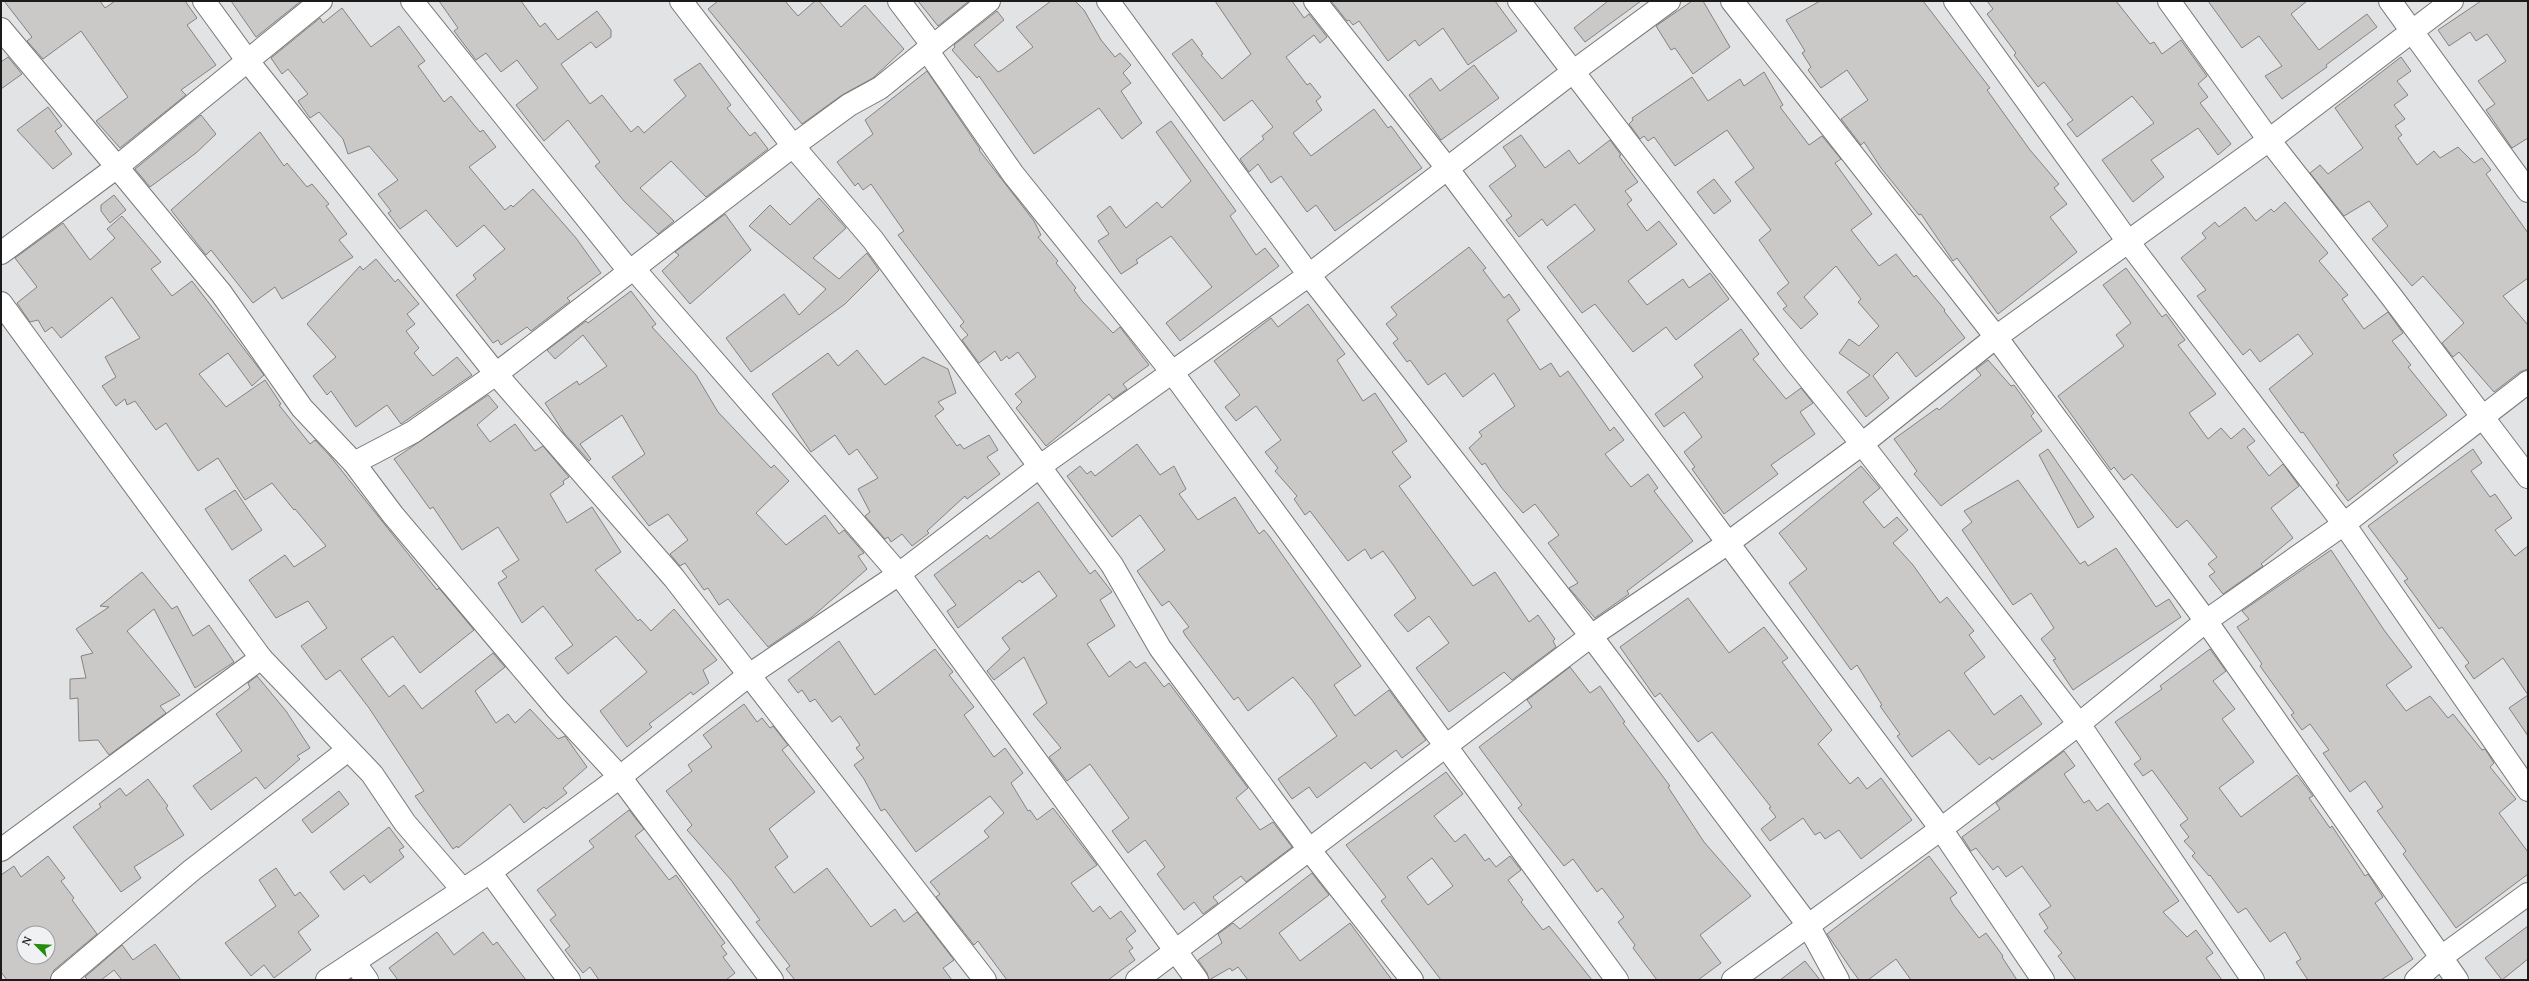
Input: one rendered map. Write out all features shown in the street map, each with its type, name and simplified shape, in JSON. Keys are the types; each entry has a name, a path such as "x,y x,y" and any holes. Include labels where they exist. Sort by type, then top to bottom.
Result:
{"street":[{"path":"204,1 247,60 496,374 674,578 985,980"},
{"path":"1,253 117,167 247,60 322,1"},
{"path":"412,1 632,270 899,574 1197,980"},
{"path":"681,1 793,146 873,240 1112,565 1160,648 1308,848 1412,980"},
{"path":"899,1 1012,174 1172,372 1617,980"},
{"path":"354,463 413,432 496,374 793,146 849,105 880,88 989,1"},
{"path":"1108,1 1309,275 1591,636 1808,925 1838,980"},
{"path":"1315,1 1447,168 1941,829 2043,980"},
{"path":"1519,1 1794,360 1862,444 2079,724 2253,980"},
{"path":"327,980 462,889 490,872 620,777 749,675 899,574 1039,467 1309,275 1574,71 1669,1"},
{"path":"1732,1 1996,337 2206,621 2440,958 2457,980"},
{"path":"1955,1 2129,243 2344,524 2528,790"},
{"path":"2169,1 2268,140 2392,296 2528,477"},
{"path":"2390,1 2412,29 2528,191"},
{"path":"1137,980 1176,952 1308,848 1446,747 1591,636 1728,543 1862,444 1996,337 2129,243 2268,140 2412,29 2452,1"},
{"path":"1,28 221,293 302,408 354,463 394,515 556,708 620,777 772,980"},
{"path":"1,303 262,658 372,774 406,823 462,889"},
{"path":"1733,980 1941,829 2079,724 2206,621 2344,524 2528,382"},
{"path":"1,850 262,658"},
{"path":"62,980 192,870 348,750"},
{"path":"490,872 569,980"},
{"path":"2416,980 2440,958 2528,894"},
{"path":"354,962 367,980"}],"building":[{"path":"4,1 100,1 105,8 115,1 185,1 197,18 187,25 216,65 181,90 186,95 120,148 96,121 128,97 81,31 43,59 27,41 32,37"},
{"path":"231,1 301,1 256,37"},
{"path":"439,1 521,1 540,27 545,23 558,40 597,11 611,30 611,37 596,48 591,42 561,64 590,104 602,95 631,132 638,126 644,133 686,96 674,80 700,63 731,105 727,108 750,136 755,132 768,149 706,197 671,161 640,188 674,221 658,234 624,201 595,166 600,162 568,120 544,141 516,105 538,88 517,60 501,72 486,53 476,60 454,31 458,28"},
{"path":"718,1 785,1 798,16 815,1 819,1 841,27 865,5 904,49 873,78 842,95 802,124 708,9"},
{"path":"918,1 969,1 938,26"},
{"path":"1051,1 1075,1 1084,10 1101,40 1115,57 1120,53 1131,65 1123,73 1131,83 1121,91 1142,123 1122,139 1099,108 1034,154 979,76 977,78 952,50 955,47 954,45 997,11 1004,20 974,45 998,72 1033,47 1016,27"},
{"path":"1215,1 1292,1 1304,18 1309,14 1327,37 1320,43 1314,35 1286,57 1307,85 1310,83 1321,97 1316,101 1322,110 1293,133 1311,156 1374,109 1388,128 1391,126 1422,168 1335,231 1316,205 1307,212 1281,176 1271,183 1258,164 1249,172 1240,159 1264,139 1262,136 1273,127 1252,100 1224,121 1172,54 1192,39 1203,54 1201,55 1222,79 1251,54"},
{"path":"1331,1 1495,1 1517,31 1468,65 1443,28 1419,46 1415,40 1388,61 1359,21 1353,25 1349,20 1347,21"},
{"path":"1608,1 1641,1 1585,42 1574,28"},
{"path":"1692,1 1703,1 1730,47 1693,74 1675,48 1671,50 1656,26"},
{"path":"1820,1 1923,1 1990,88 1987,90 2030,150 2059,184 2054,188 2067,204 2050,217 2077,252 1998,314 1957,258 1953,261 1921,214 1919,215 1881,168 1864,142 1861,145 1841,119 1868,100 1847,70 1821,88 1808,70 1811,67 1802,53 1805,51 1786,20"},
{"path":"1987,1 2116,1 2150,44 2154,42 2162,54 2181,40 2207,76 2198,84 2208,97 2200,103 2231,144 2218,155 2198,128 2151,160 2164,177 2133,202 2102,160 2154,123 2132,96 2077,137 2067,124 2073,120 2044,82 2038,87 2014,55 2016,53 1987,14 1993,9"},
{"path":"2208,1 2307,1 2291,14 2319,50 2367,14 2377,27 2326,65 2327,67 2282,99 2265,76 2282,66 2259,36 2242,48"},
{"path":"2481,1 2528,1 2528,138 2512,148 2486,110 2495,104 2478,81 2506,61 2487,34 2476,41 2470,32 2449,46 2438,30"},
{"path":"342,8 371,47 399,26 425,61 418,66 444,102 451,96 480,132 483,130 496,147 469,167 505,210 511,205 513,207 533,189 576,238 601,273 567,298 570,301 531,331 527,327 501,345 498,340 493,343 456,295 476,279 473,275 505,249 484,225 457,247 426,210 400,229 388,213 391,211 378,194 398,180 369,146 348,154 343,139 319,112 310,118 298,101 308,94 288,69 282,74 271,58 320,18 323,23"},
{"path":"8,57 22,74 1,89 1,62"},
{"path":"2401,57 2411,71 2397,81 2408,95 2394,105 2405,119 2395,126 2402,135 2398,138 2417,165 2434,151 2440,158 2458,147 2474,163 2482,158 2491,170 2486,174 2528,233 2528,278 2503,296 2528,325 2528,369 2520,372 2494,392 2459,352 2453,357 2442,343 2464,323 2423,276 2412,286 2372,239 2388,226 2369,201 2344,216 2310,173 2320,165 2328,174 2363,148 2335,108"},
{"path":"1474,65 1499,98 1441,140 1409,95 1431,78 1440,91"},
{"path":"927,71 980,149 979,150 1034,221 1041,235 1038,237 1058,261 1056,263 1076,288 1074,290 1082,301 1113,333 1120,327 1149,365 1123,384 1127,389 1113,399 1109,394 1046,446 1016,408 1022,402 1015,394 1036,377 1018,352 1009,359 1007,356 1001,361 995,351 979,363 962,340 968,335 960,326 964,322 898,235 904,231 871,184 863,190 858,183 855,186 837,162 873,134 865,120"},
{"path":"1764,72 1783,105 1780,107 1809,145 1822,136 1841,159 1835,163 1872,214 1851,230 1879,266 1896,254 1914,277 1916,275 1945,310 1944,311 1965,338 1916,377 1897,352 1873,376 1889,398 1866,417 1847,392 1870,375 1839,353 1849,339 1859,346 1879,326 1858,302 1861,299 1836,266 1804,297 1818,314 1801,329 1783,309 1787,306 1777,293 1789,283 1759,240 1771,230 1735,182 1754,168 1727,130 1675,166 1654,137 1648,141 1644,136 1640,139 1629,124 1633,120 1632,118 1692,77 1708,101 1740,79 1744,86"},
{"path":"48,107 62,126 55,131 72,154 53,169 17,130"},
{"path":"201,115 216,134 196,153 150,187 135,169"},
{"path":"1171,121 1236,211 1230,216 1256,255 1265,248 1279,266 1180,341 1166,323 1212,287 1171,236 1136,260 1138,263 1121,274 1098,241 1109,234 1097,216 1110,206 1126,228 1157,202 1162,208 1191,181 1156,132"},
{"path":"260,132 284,166 287,163 307,187 312,184 329,204 326,206 347,234 339,240 353,257 282,299 275,287 253,303 211,250 206,255 171,210"},
{"path":"1521,135 1545,168 1569,150 1579,164 1610,140 1621,155 1619,156 1638,182 1625,191 1632,200 1627,204 1647,231 1659,221 1677,244 1628,281 1647,305 1683,279 1689,288 1710,273 1729,299 1676,340 1666,327 1633,352 1595,304 1582,313 1547,267 1595,230 1575,204 1547,226 1542,219 1519,237 1506,220 1512,216 1489,186 1516,166 1503,147"},
{"path":"1714,179 1731,201 1714,214 1697,192"},
{"path":"114,195 126,210 110,223 101,211 101,205"},
{"path":"819,198 846,228 813,258 839,279 867,253 879,270 845,304 751,372 726,338 784,294 799,315 826,289 749,226 770,205 790,225"},
{"path":"2285,202 2328,253 2319,261 2348,295 2342,299 2364,329 2388,312 2403,333 2392,341 2411,365 2408,367 2447,415 2393,455 2398,462 2348,501 2336,485 2339,483 2303,432 2301,433 2269,389 2313,354 2298,334 2260,362 2250,349 2243,355 2197,296 2206,290 2181,258 2206,238 2202,233 2215,222 2219,227 2245,207 2256,221 2271,209 2274,212"},
{"path":"725,214 751,250 690,304 662,271 679,255 675,252"},
{"path":"122,216 161,262 151,269 172,296 192,281 264,375 252,386 228,353 199,374 226,407 265,380 281,404 279,405 310,444 315,440 330,456 437,590 439,588 474,630 420,673 393,636 361,659 389,697 404,685 422,709 493,653 505,667 475,691 496,723 508,714 515,723 530,709 558,739 565,736 587,767 563,788 567,793 546,809 544,807 524,823 510,804 458,848 457,846 453,849 415,796 424,791 369,708 340,670 326,680 301,646 327,628 308,601 276,618 249,580 285,555 294,567 326,546 272,483 245,500 218,458 198,471 166,423 156,430 135,401 127,405 125,399 116,406 102,386 116,377 105,357 140,338 112,297 61,338 52,327 45,332 38,320 30,322 17,303 37,287 15,258 63,223 90,260 115,238 107,229"},
{"path":"1469,247 1486,268 1483,270 1504,298 1509,294 1520,310 1507,320 1540,370 1551,363 1560,377 1568,371 1610,431 1614,427 1624,440 1605,454 1631,487 1648,474 1658,488 1654,491 1693,541 1627,591 1629,594 1595,618 1569,588 1578,583 1548,543 1559,535 1535,504 1523,513 1501,487 1485,463 1482,465 1469,448 1482,436 1479,432 1515,406 1494,373 1463,397 1445,373 1428,385 1410,360 1407,362 1393,343 1398,339 1386,324 1397,315 1391,307"},
{"path":"376,259 395,282 398,279 419,304 407,314 415,324 406,331 419,348 414,353 433,376 457,357 472,375 401,424 387,405 356,427 331,391 327,395 313,376 336,357 307,324 360,266 363,270"},
{"path":"2126,268 2162,317 2166,314 2185,340 2178,345 2216,394 2189,413 2208,439 2221,428 2231,439 2244,428 2255,441 2247,447 2269,476 2283,464 2299,486 2271,508 2293,538 2261,564 2263,566 2223,594 2209,576 2215,572 2208,564 2217,557 2187,520 2177,528 2132,474 2124,480 2114,467 2111,470 2058,396 2124,346 2116,335 2131,323 2103,285"},
{"path":"631,291 656,324 652,327 696,375 718,412 771,468 774,465 789,481 756,513 786,545 825,515 839,534 844,530 864,553 858,556 867,569 812,617 768,647 728,599 719,605 708,588 704,590 685,563 680,566 670,554 688,540 668,514 649,526 612,477 645,454 622,415 580,444 591,459 589,461 564,433 545,403 577,381 579,385 607,366 583,335 555,359 547,350 586,321 588,323"},
{"path":"1308,304 1345,354 1337,360 1363,401 1375,393 1407,441 1392,452 1411,477 1399,486 1473,586 1495,572 1529,622 1538,615 1555,639 1553,641 1556,647 1512,680 1504,672 1449,712 1416,668 1449,643 1429,616 1408,632 1394,615 1416,598 1383,551 1371,559 1365,549 1348,561 1310,511 1305,515 1294,499 1297,496 1275,471 1278,468 1265,452 1281,440 1256,406 1236,421 1225,407 1240,395 1214,361 1271,318 1278,327"},
{"path":"1741,329 1759,354 1753,359 1786,399 1801,388 1813,403 1800,412 1815,434 1771,465 1778,474 1724,514 1692,469 1695,467 1684,452 1702,437 1684,412 1664,427 1655,414 1703,377 1694,365"},
{"path":"857,350 885,385 923,357 948,369 956,393 938,402 944,409 935,416 957,446 960,444 964,449 989,435 998,450 987,457 1000,474 967,499 965,496 927,531 929,533 912,546 902,534 891,542 888,537 885,539 865,516 870,512 858,489 878,478 857,449 849,455 835,435 811,452 772,394 828,353 838,366"},
{"path":"1988,360 2011,386 2014,385 2034,413 2031,416 2042,431 1941,506 1914,474 1917,471 1894,439 1937,408 1939,410 1974,381 1981,375 1976,369"},
{"path":"488,395 498,407 477,425 490,442 515,424 535,451 543,446 569,477 563,481 564,484 550,494 567,523 592,507 621,552 595,570 638,621 640,619 651,631 674,609 717,660 703,670 709,683 693,695 691,692 649,724 652,727 627,747 600,711 647,672 616,636 568,674 555,658 573,645 548,612 543,606 522,623 498,583 507,577 502,571 519,560 498,527 462,550 433,507 430,509 394,459"},
{"path":"1137,444 1160,475 1174,466 1186,489 1179,494 1198,520 1235,497 1259,534 1264,530 1269,536 1361,666 1334,685 1355,716 1389,690 1426,740 1402,758 1396,750 1371,769 1365,762 1317,798 1309,787 1292,799 1278,779 1337,736 1312,700 1293,677 1248,711 1238,697 1234,700 1185,635 1183,631 1189,627 1169,601 1162,606 1137,571 1165,550 1140,515 1112,537 1067,476 1080,466 1087,474 1091,471 1095,476"},
{"path":"2048,449 2094,517 2078,528 2039,455"},
{"path":"2473,449 2482,463 2471,471 2490,497 2495,494 2512,518 2495,530 2515,556 2528,546 2528,695 2503,658 2474,679 2465,666 2469,663 2442,627 2439,629 2404,581 2408,579 2368,526"},
{"path":"1861,466 1880,488 1863,502 1884,528 1897,517 1908,530 1893,543 1913,565 1940,603 1947,597 1974,631 1969,635 1985,657 1964,673 1994,715 2021,695 2042,724 1992,760 1990,757 1979,765 1949,730 1912,757 1897,736 1900,734 1880,706 1882,705 1857,665 1851,670 1789,583 1807,569 1779,533"},
{"path":"2018,480 2080,564 2085,561 2088,566 2116,548 2156,607 2169,599 2181,617 2073,690 2053,660 2056,659 2041,639 2054,628 2031,593 2013,605 1962,530 1972,522 1964,511"},
{"path":"235,490 262,530 232,550 205,509"},
{"path":"1038,502 1090,574 1095,570 1112,592 1100,600 1115,626 1087,644 1109,677 1130,661 1136,668 1145,662 1164,687 1169,683 1248,788 1236,798 1260,830 1273,822 1292,847 1246,882 1241,876 1213,897 1218,903 1203,914 1194,902 1184,910 1157,874 1165,867 1145,840 1128,853 1112,831 1129,818 1090,764 1067,781 1049,757 1061,748 1033,714 1047,703 1024,657 994,680 987,671 1010,649 1002,638 1057,596 1039,571 1022,583 1020,580 958,628 947,611 956,605 934,575 987,535 990,539"},
{"path":"2331,550 2384,630 2412,667 2386,685 2406,711 2430,696 2448,718 2453,714 2482,750 2485,749 2494,763 2490,767 2516,799 2499,813 2528,852 2528,874 2456,928 2403,854 2406,851 2377,811 2383,807 2365,781 2350,792 2323,753 2329,750 2310,724 2302,730 2291,715 2294,713 2260,666 2262,664 2237,627 2249,619 2242,611"},
{"path":"142,572 172,609 177,606 193,636 209,625 234,662 195,688 154,609 127,631 180,695 160,706 166,713 109,755 98,740 79,741 78,698 70,699 70,679 86,678 81,656 93,653 76,629 109,607 100,606"},
{"path":"1688,598 1729,653 1764,627 1788,658 1782,662 1832,730 1818,744 1850,784 1858,777 1867,789 1881,778 1912,820 1861,859 1839,830 1825,839 1820,832 1815,835 1803,818 1770,841 1761,829 1776,817 1769,808 1771,807 1712,732 1698,742 1660,693 1655,697 1620,647"},
{"path":"839,641 875,695 935,649 953,672 949,675 974,707 964,715 994,757 1005,748 1023,773 1011,783 1028,811 1030,810 1037,820 1053,808 1097,865 1071,883 1093,912 1100,906 1110,919 1121,911 1136,931 1126,939 1133,948 1129,951 1135,960 1108,980 1007,980 978,941 974,945 936,897 940,894 930,882 989,837 984,831 1004,813 990,796 916,852 885,809 881,811 864,779 854,765 864,758 856,748 860,745 840,716 832,722 815,699 810,702 802,690 798,693 788,680"},
{"path":"2210,649 2226,671 2213,681 2235,709 2222,719 2254,762 2219,788 2241,817 2297,775 2313,796 2309,798 2330,828 2332,826 2365,876 2368,874 2383,897 2375,903 2413,959 2381,980 2308,980 2296,962 2301,959 2285,932 2270,942 2246,908 2238,913 2210,875 2209,876 2192,856 2195,853 2184,841 2189,837 2180,825 2188,819 2152,770 2143,776 2134,764 2141,759 2115,722 2162,689 2160,686"},
{"path":"1570,667 1590,693 1600,686 1625,722 1623,723 1670,786 1668,787 1704,842 1751,896 1700,935 1721,963 1698,980 1657,980 1633,948 1635,945 1618,922 1624,917 1602,888 1597,892 1573,859 1564,866 1518,808 1522,805 1479,747 1532,707 1527,700"},
{"path":"257,676 286,711 310,748 297,756 300,759 265,789 256,777 211,810 193,786 242,751 216,714 250,688 248,683"},
{"path":"2528,695 2528,736 2509,708"},
{"path":"744,704 757,722 762,718 770,728 773,726 788,745 782,750 815,792 769,829 788,857 775,867 794,893 827,868 871,927 895,909 904,922 917,912 954,960 943,968 952,980 795,980 786,969 790,966 756,922 760,920 731,880 687,830 692,825 666,791 692,771 688,765 712,747 703,735"},
{"path":"2064,751 2075,766 2064,774 2084,803 2089,800 2097,811 2108,803 2179,901 2163,912 2187,937 2196,930 2213,953 2206,958 2222,980 2076,980 2058,956 2062,953 2044,931 2048,928 2039,914 2051,906 2022,866 2006,877 1998,866 1993,870 1976,848 1971,851 1962,837 2000,809 1996,803"},
{"path":"1446,772 1463,794 1434,816 1455,842 1465,834 1485,861 1489,858 1496,867 1510,856 1521,870 1508,880 1523,900 1521,902 1543,930 1549,926 1592,980 1441,980 1381,901 1386,897 1346,845","holes":["1432,858 1453,886 1428,905 1407,877"]},
{"path":"148,779 168,806 166,808 184,835 134,867 141,878 121,892 73,827 101,807 99,804 120,788 126,796"},
{"path":"339,791 349,804 312,833 302,820"},
{"path":"629,810 644,829 635,836 669,880 676,875 725,943 721,946 727,954 723,957 735,973 726,980 599,980 590,967 583,973 565,950 570,946 550,920 556,915 537,890 594,847 589,841"},
{"path":"389,827 404,847 399,850 404,857 370,883 364,875 344,890 330,872"},
{"path":"48,856 65,878 61,881 74,898 72,900 97,934 54,970 50,980 7,980 1,972 1,875 14,866 21,877"},
{"path":"1929,856 1957,893 1950,898 1953,904 1979,938 1986,933 2003,956 2002,957 2017,980 1911,980 1896,959 1868,980 1859,980 1851,969 1827,934"},
{"path":"276,868 295,896 300,892 319,916 298,932 311,950 274,978 264,965 251,976 225,943 276,906 259,880"},
{"path":"1312,873 1329,895 1279,933 1300,961 1350,923 1392,980 1248,980 1238,967 1232,971 1230,968 1209,980 1207,973 1198,960 1222,943 1218,934 1233,923 1240,929"},
{"path":"2528,926 2528,959 2502,980 2485,958"},
{"path":"437,932 454,955 483,932 493,945 497,942 526,980 398,980 389,968"},
{"path":"155,944 181,980 122,980 114,970 101,980 88,980 85,977 122,945 133,960"},
{"path":"1805,961 1820,980 1780,980"}]}
